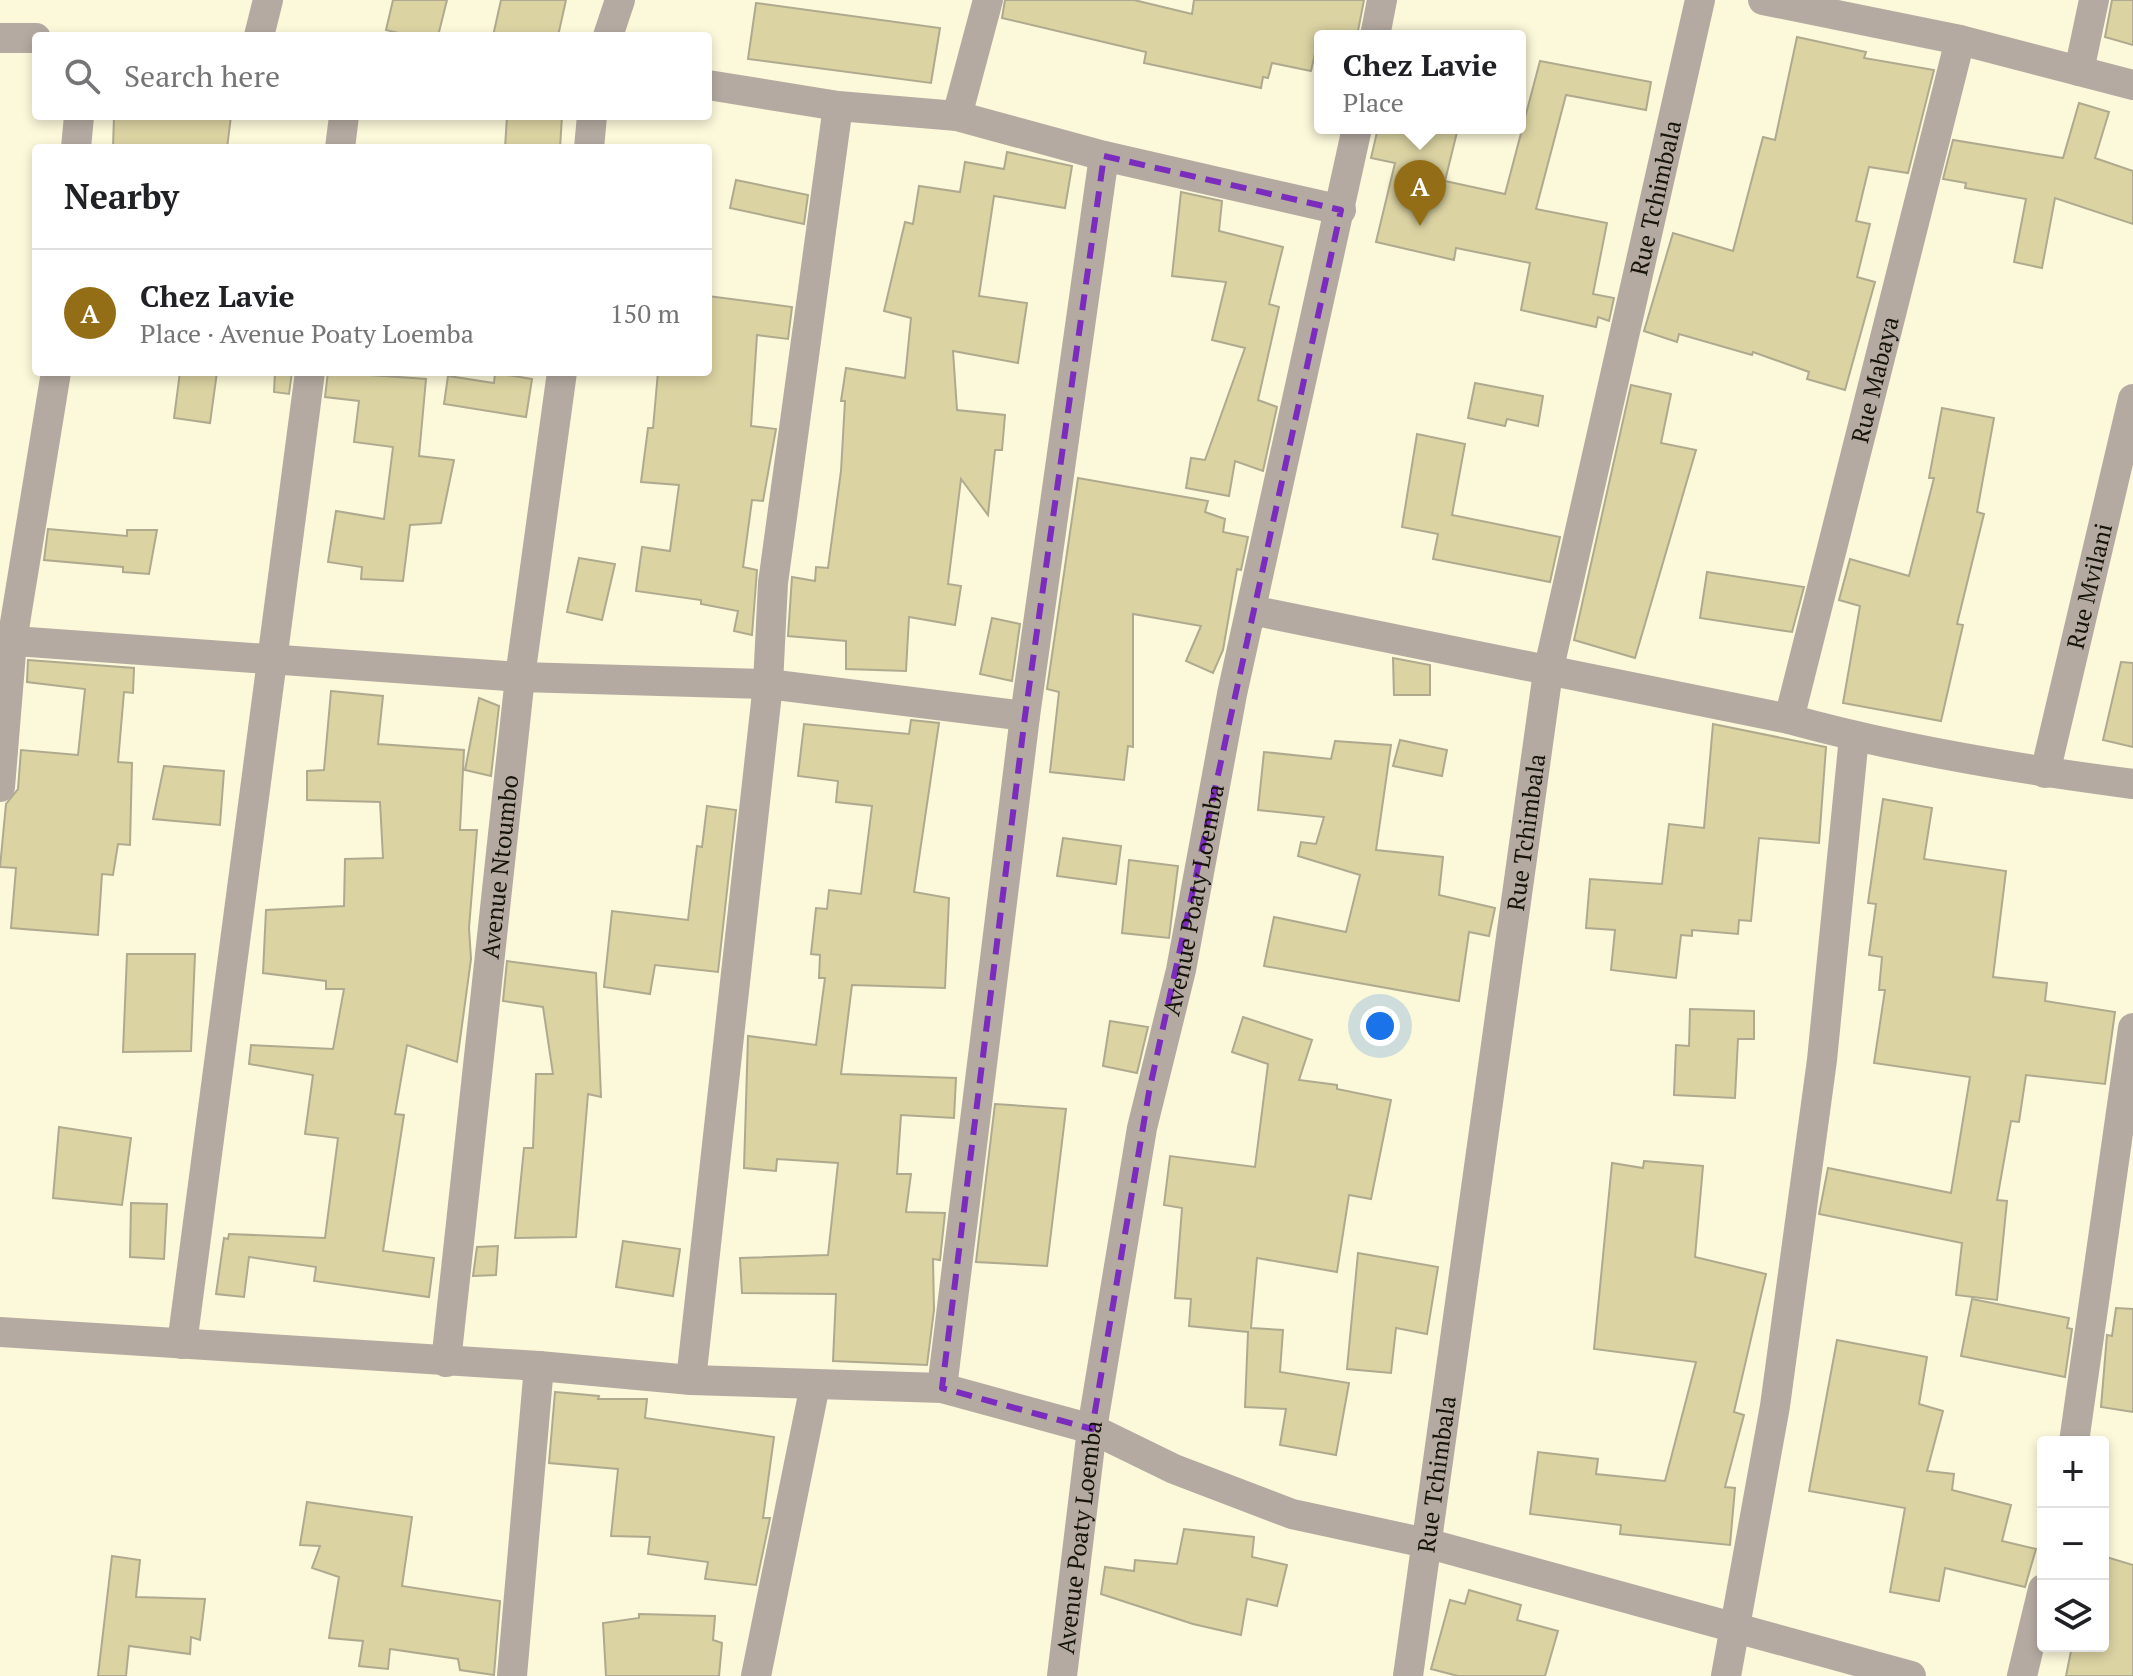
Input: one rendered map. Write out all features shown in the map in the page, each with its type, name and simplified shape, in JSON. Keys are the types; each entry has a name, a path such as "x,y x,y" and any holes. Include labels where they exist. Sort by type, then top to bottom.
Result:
{"street":[{"path":"260,32 268,0"},
{"path":"609,32 620,0"},
{"path":"957,116 988,0"},
{"path":"1376,30 1382,0"},
{"name":"Rue Tchimbala","path":"1408,1676 1548,672 1700,0"},
{"path":"1763,0 1960,40 2133,85"},
{"path":"2079,71 2094,0"},
{"path":"0,38 32,38"},
{"name":"Rue Mabaya","path":"1789,719 1960,40"},
{"path":"712,86 838,106 957,116 1104,156 1341,210"},
{"path":"691,1380 768,684 773,583 838,106"},
{"path":"76,144 79,120"},
{"path":"340,144 344,120"},
{"path":"589,144 592,120"},
{"name":"Avenue Poaty Loemba","path":"1062,1676 1092,1429 1142,1128 1181,970 1232,694 1356,134"},
{"path":"942,1388 1025,716 1104,156"},
{"path":"0,787 6,641 55,376"},
{"path":"182,1344 309,376"},
{"name":"Avenue Ntoumbo","path":"446,1362 520,677 561,376"},
{"name":"Rue Mvilani","path":"2045,773 2133,399"},
{"path":"1251,610 1789,719 1854,737 2045,773 2133,784"},
{"path":"6,641 520,677 768,684 1025,716"},
{"path":"1726,1676 1775,1406 1822,1060 1854,737"},
{"path":"2075,1436 2133,1028"},
{"path":"0,1332 539,1366 691,1380 942,1388 1092,1429 1174,1469 1292,1514 1426,1543 1911,1676"},
{"path":"512,1676 539,1366"},
{"path":"756,1676 815,1385"},
{"path":"2022,1676 2037,1614"}],"highlighted area":[{"path":"1104,156 1341,210 1149,1092 1092,1429 942,1388 1025,716"}],"building":[{"path":"393,0 447,0 439,32 386,30"},
{"path":"501,0 566,0 559,32 494,32"},
{"path":"1005,0 1134,0 1192,14 1194,0 1364,0 1358,30 1314,30 1311,71 1272,63 1268,78 1263,77 1261,88 1144,63 1146,52 1002,18"},
{"path":"2112,0 2133,0 2133,45 2105,37"},
{"path":"756,3 940,28 931,83 748,59"},
{"path":"1797,37 1866,52 1864,58 1934,70 1908,173 1869,167 1856,221 1870,224 1857,277 1875,282 1845,390 1807,379 1809,372 1753,352 1752,355 1679,334 1677,342 1644,331 1673,233 1733,251 1763,137 1775,140"},
{"path":"1540,61 1651,82 1646,110 1566,95 1536,209 1607,223 1593,294 1614,298 1609,321 1598,317 1596,327 1521,310 1530,263 1456,248 1454,260 1376,242 1395,163 1371,158 1377,134 1457,134 1445,181 1505,194 1521,134 1526,134 1526,114"},
{"path":"2079,103 2109,112 2095,158 2133,171 2133,224 2055,198 2042,268 2014,262 2026,199 1965,188 1966,183 1943,179 1953,140 2063,158"},
{"path":"114,120 230,120 228,144 113,144"},
{"path":"507,120 562,120 560,144 505,144"},
{"path":"1007,152 1072,166 1065,208 994,196 979,296 1027,303 1018,363 953,351 957,410 1005,415 1002,450 995,450 988,515 961,479 948,584 961,586 955,625 909,617 906,671 846,669 846,641 788,636 792,577 815,581 816,567 828,568 841,471 845,401 841,401 846,368 905,378 911,318 884,311 905,222 913,224 919,186 960,192 965,162 1004,169"},
{"path":"736,180 808,195 804,224 730,208"},
{"path":"1181,192 1222,201 1219,231 1283,247 1269,304 1279,307 1258,400 1277,407 1263,471 1235,461 1229,496 1186,488 1191,458 1205,460 1245,348 1212,340 1226,282 1172,276"},
{"path":"712,297 792,307 788,339 757,335 751,426 776,429 763,501 752,500 743,567 757,570 752,635 734,631 738,611 701,604 701,600 636,591 642,547 670,551 679,485 641,482 648,428 653,428 658,376 712,376"},
{"path":"179,376 216,376 210,423 174,418"},
{"path":"275,376 291,376 289,394 274,392"},
{"path":"328,376 426,379 419,456 454,460 441,523 410,525 403,581 361,579 362,567 328,562 336,511 384,519 393,447 354,442 359,401 325,397"},
{"path":"448,376 494,383 495,376 532,379 526,417 444,404"},
{"path":"1475,383 1543,396 1538,426 1507,419 1505,426 1468,418"},
{"path":"1631,385 1671,394 1661,443 1696,450 1635,658 1574,640"},
{"path":"1942,408 1994,418 1977,512 1984,514 1957,624 1963,625 1941,721 1843,703 1860,606 1839,600 1850,559 1909,576 1934,478 1929,478"},
{"path":"1417,434 1465,444 1452,515 1560,537 1550,582 1433,559 1438,534 1402,527"},
{"path":"1078,478 1208,501 1205,512 1225,519 1223,532 1248,537 1241,570 1237,569 1223,650 1213,673 1186,661 1201,626 1133,614 1133,747 1128,746 1124,780 1050,772 1059,692 1047,689"},
{"path":"48,529 127,536 127,530 157,530 149,574 123,572 123,567 44,560"},
{"path":"579,558 615,564 602,620 567,612"},
{"path":"1707,572 1804,587 1792,632 1700,618"},
{"path":"992,618 1020,624 1012,681 980,674"},
{"path":"1393,658 1430,665 1430,695 1394,695"},
{"path":"28,660 134,668 133,693 124,692 118,762 132,763 130,845 118,844 113,875 102,874 98,935 11,928 16,868 0,867 6,804 18,789 21,750 78,755 85,689 27,682"},
{"path":"2121,662 2133,663 2133,747 2103,740"},
{"path":"331,691 383,696 378,744 464,750 460,830 477,830 469,928 471,959 457,1062 407,1045 395,1114 404,1115 383,1251 434,1258 429,1297 314,1281 316,1267 249,1257 244,1297 216,1294 224,1238 228,1239 229,1234 325,1238 338,1138 305,1134 313,1075 249,1064 251,1045 333,1049 344,989 326,989 326,981 263,973 266,910 344,906 345,859 383,858 380,802 307,800 307,771 324,770"},
{"path":"479,698 499,706 491,776 465,770"},
{"path":"911,720 939,723 914,892 949,898 945,988 852,985 841,1074 956,1078 954,1118 901,1115 897,1174 911,1174 906,1212 945,1213 940,1260 933,1259 934,1310 927,1365 833,1361 836,1294 742,1293 740,1258 828,1255 838,1163 777,1159 776,1171 744,1168 748,1036 816,1045 825,978 819,978 820,955 811,954 816,908 827,909 829,890 861,894 872,806 836,802 838,781 798,776 804,724 909,734"},
{"path":"1713,724 1826,747 1819,843 1759,838 1751,921 1739,920 1738,934 1692,930 1692,936 1681,935 1676,978 1611,970 1615,930 1586,928 1590,879 1662,884 1669,824 1704,828"},
{"path":"1400,740 1447,750 1442,776 1393,766"},
{"path":"1335,741 1391,745 1376,850 1443,857 1439,895 1495,908 1489,936 1469,932 1459,1001 1264,966 1274,917 1346,932 1360,875 1298,856 1301,842 1316,844 1324,817 1258,810 1264,752 1331,759"},
{"path":"164,766 224,771 220,825 153,819"},
{"path":"1883,799 1932,808 1924,859 2006,871 1993,977 2047,983 2045,1001 2115,1012 2105,1084 2026,1075 2019,1122 2011,1121 1997,1200 2007,1201 1997,1300 1956,1295 1962,1243 1819,1214 1828,1168 1951,1193 1970,1077 1874,1063 1885,990 1879,990 1882,957 1869,955 1876,904 1868,903"},
{"path":"707,806 736,810 718,972 655,965 650,994 604,987 612,911 688,920 697,846 702,847"},
{"path":"1063,838 1121,846 1116,884 1057,876"},
{"path":"1129,860 1178,866 1169,938 1122,933"},
{"path":"127,954 195,954 191,1051 123,1052"},
{"path":"507,961 596,973 601,1097 588,1094 576,1237 515,1238 524,1148 533,1148 536,1074 553,1074 543,1007 503,1001"},
{"path":"1690,1009 1754,1011 1754,1039 1738,1039 1735,1098 1674,1095 1676,1045 1689,1046"},
{"path":"1243,1017 1312,1040 1299,1080 1337,1085 1337,1089 1391,1100 1371,1199 1349,1195 1337,1272 1257,1258 1251,1328 1283,1330 1280,1372 1349,1383 1336,1455 1280,1445 1286,1409 1245,1407 1248,1332 1189,1326 1191,1299 1175,1298 1182,1208 1164,1205 1170,1156 1255,1167 1268,1064 1232,1052"},
{"path":"1110,1021 1148,1027 1137,1073 1103,1066"},
{"path":"995,1104 1066,1109 1047,1266 976,1262"},
{"path":"59,1127 131,1138 122,1205 53,1198"},
{"path":"1644,1161 1703,1166 1695,1257 1766,1274 1734,1412 1744,1415 1725,1487 1735,1488 1730,1545 1620,1534 1621,1525 1530,1514 1538,1452 1598,1459 1596,1474 1665,1481 1696,1362 1594,1349 1612,1163 1643,1168"},
{"path":"131,1203 167,1204 164,1259 130,1257"},
{"path":"623,1241 680,1249 673,1296 616,1287"},
{"path":"498,1246 496,1275 473,1276 477,1247"},
{"path":"1358,1253 1438,1267 1427,1334 1396,1328 1391,1373 1347,1369"},
{"path":"1972,1299 2069,1318 2067,1328 2072,1329 2065,1377 1961,1356"},
{"path":"2116,1308 2133,1309 2133,1412 2101,1407 2107,1335 2112,1336"},
{"path":"1837,1340 1927,1357 1919,1404 1943,1411 1927,1471 1954,1474 1952,1490 2011,1505 2002,1541 2036,1549 2025,1587 1945,1568 1939,1601 1890,1592 1905,1508 1809,1491"},
{"path":"555,1392 599,1396 598,1399 647,1399 645,1418 774,1437 763,1518 770,1518 756,1585 705,1579 708,1562 648,1554 650,1537 611,1536 618,1469 549,1463"},
{"path":"307,1502 412,1517 402,1586 500,1601 494,1675 460,1670 458,1659 390,1649 388,1669 359,1666 363,1641 329,1638 339,1577 312,1568 320,1546 300,1545"},
{"path":"1184,1529 1254,1537 1252,1557 1287,1565 1277,1606 1247,1599 1241,1635 1193,1624 1101,1594 1105,1567 1134,1571 1135,1560 1177,1564"},
{"path":"112,1556 140,1560 136,1597 205,1599 200,1640 191,1637 190,1654 129,1646 126,1676 98,1676"},
{"path":"2109,1558 2133,1565 2133,1676 2066,1676 2071,1652 2109,1652"},
{"path":"1469,1590 1521,1605 1517,1620 1558,1631 1545,1676 1458,1676 1431,1669 1450,1600 1465,1604"},
{"path":"639,1614 715,1616 713,1640 722,1643 719,1676 606,1676 603,1623 639,1618"}],"place":[{"name":"Chez Lavie","path":"1420,226"}]}
